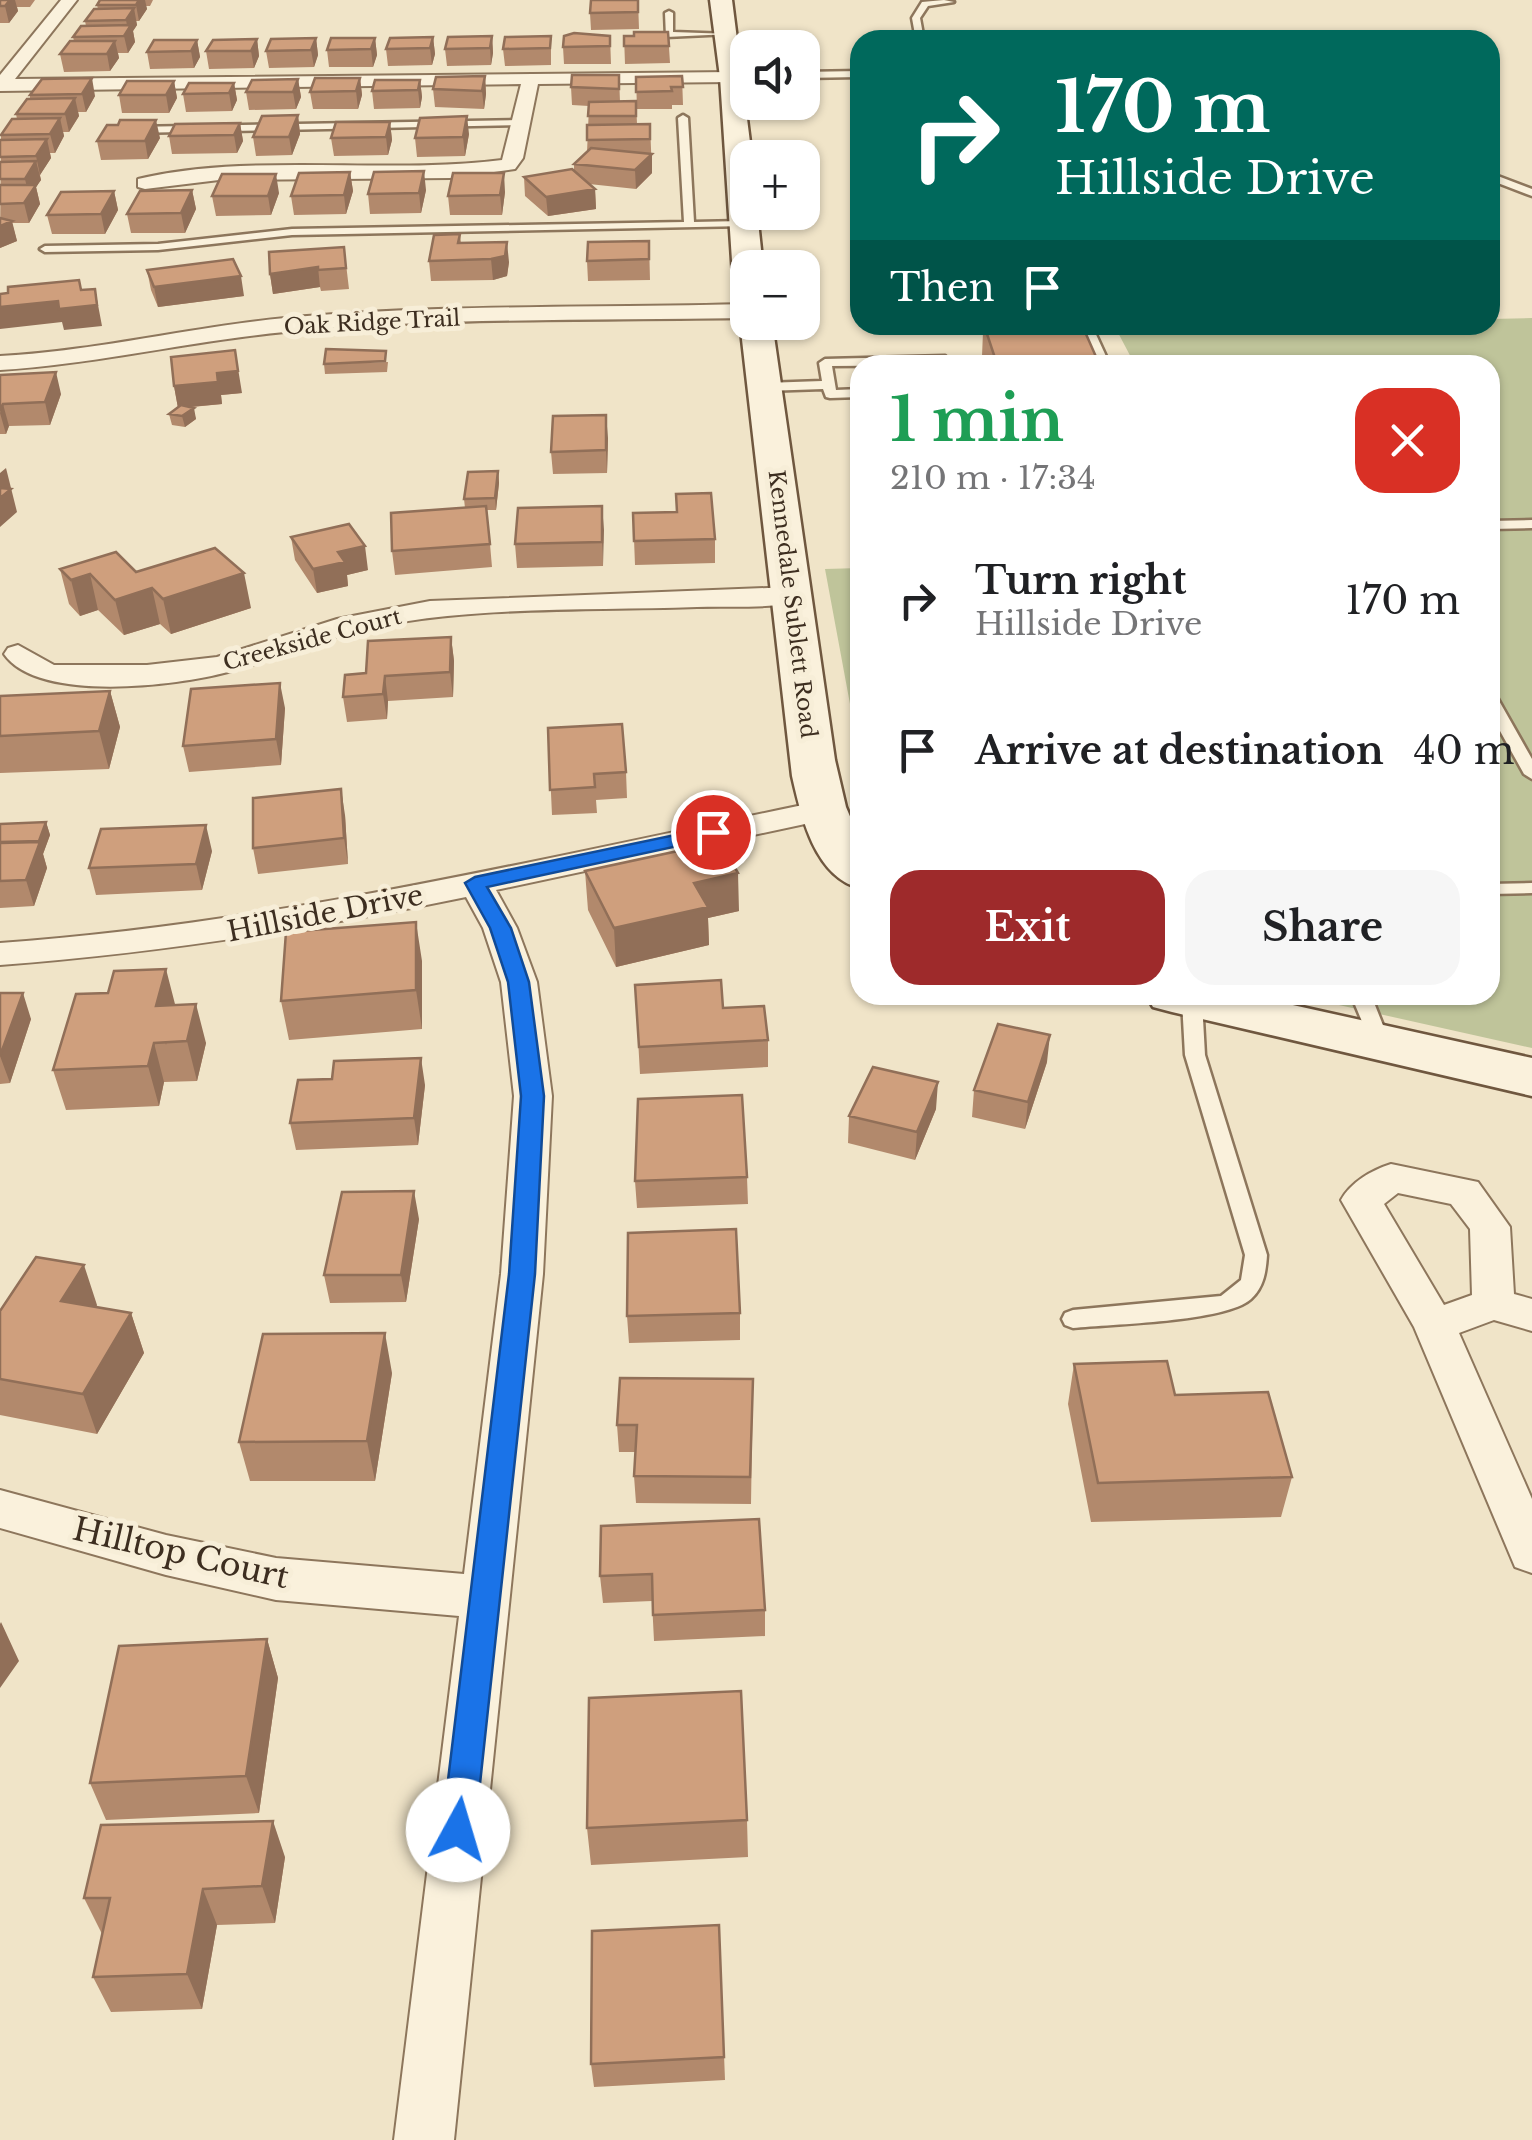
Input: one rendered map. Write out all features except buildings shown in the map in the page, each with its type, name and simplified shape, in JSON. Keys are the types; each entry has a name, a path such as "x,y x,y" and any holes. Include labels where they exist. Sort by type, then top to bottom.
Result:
{"main road":[{"path":"721,0 730,50"},
{"name":"Kennedale Sublett Road","path":"758,340 812,760 822,812 838,850 850,863"},
{"path":"1245,1005 1370,1019 1532,1077"}],"street":[{"path":"1,85 69,0"},
{"path":"1,85 730,77"},
{"path":"145,182 219,174 488,169 508,165 514,158 531,78"},
{"name":"Oak Ridge Trail","path":"0,362 142,349 305,324 730,312"},
{"name":"Creekside Court","path":"18,654 46,673 73,677 147,674 221,665 347,625 430,609 793,595"},
{"name":"Hillside Drive","path":"0,954 146,944 319,916 822,812"},
{"path":"424,2140 522,1274 533,1096 518,982 500,928 475,883"},
{"path":"1434,1325 1512,1310 1490,1227 1464,1192 1391,1178 1361,1200 1434,1325 1532,1554"},
{"name":"Hilltop Court","path":"0,1508 166,1555 276,1579 484,1597"}],"lane":[{"path":"918,30 916,18 924,4 950,2"},
{"path":"670,13 669,35 726,34"},
{"path":"820,75 850,74"},
{"path":"684,118 689,225"},
{"path":"125,130 521,123"},
{"path":"1500,180 1532,193"},
{"path":"44,249 158,248 292,232 730,224"},
{"path":"850,362 824,363 830,394 850,393"},
{"path":"765,387 828,385"},
{"path":"1500,525 1532,524"},
{"path":"1500,717 1532,774"},
{"path":"1500,888 1532,888"},
{"path":"1073,1318 1224,1304 1244,1295 1255,1280 1256,1255 1184,1005"}],"green space":[{"path":"1532,318 1532,1048 1339,1005 1500,1005 1500,355 1130,355 1119,335 1500,335 1500,319"},
{"path":"850,568 850,704 825,569"}],"route":[{"path":"458,1830 522,1274 533,1096 518,982 500,928 475,883 713,832"}]}
